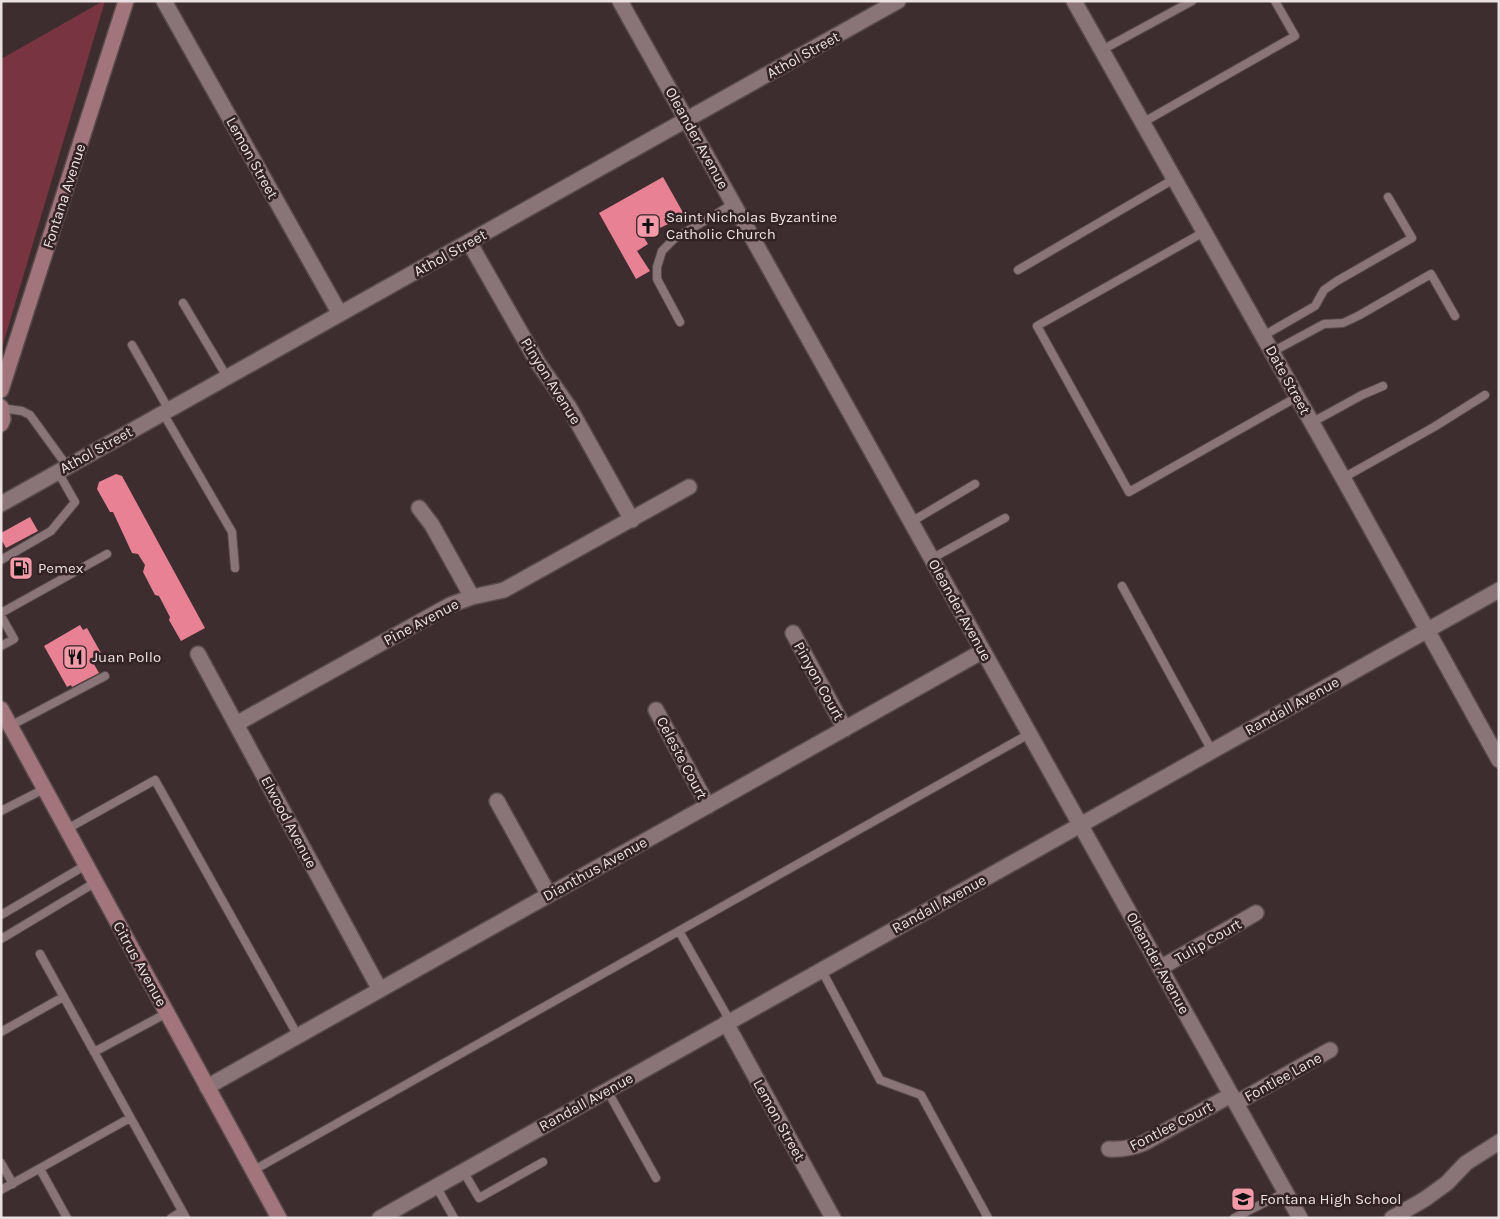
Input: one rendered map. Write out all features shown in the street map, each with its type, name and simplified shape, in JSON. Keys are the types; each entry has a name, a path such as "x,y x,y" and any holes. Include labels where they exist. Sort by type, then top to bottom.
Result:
{"main road":[{"name":"Fontana Avenue","path":"1,390 126,1"},
{"path":"1,408 3,419 1,424"},
{"name":"Citrus Avenue","path":"1,709 280,1218"}],"street":[{"name":"Lemon Street","path":"164,1 340,314"},
{"name":"Oleander Avenue","path":"620,1 1300,1218"},
{"name":"Athol Street","path":"1,504 898,1"},
{"name":"Date Street","path":"1074,1 1343,478 1499,760"},
{"name":"Pinyon Avenue","path":"470,242 535,358 569,407 632,520"},
{"name":"Pine Avenue","path":"236,724 450,605 472,597 504,590 689,487"},
{"path":"419,508 432,525 472,597"},
{"name":"Randall Avenue","path":"380,1218 1499,590"},
{"name":"Pinyon Court","path":"793,633 845,729"},
{"name":"Dianthus Avenue","path":"207,1087 983,651"},
{"name":"Elwood Avenue","path":"198,654 380,990"},
{"name":"Celeste Court","path":"656,710 708,806"},
{"path":"497,801 549,895"},
{"name":"Tulip Court","path":"1160,968 1256,913"},
{"name":"Lemon Street","path":"728,1022 833,1218"},
{"name":"Fontlee Lane","path":"1234,1099 1330,1050"},
{"name":"Fontlee Court","path":"1109,1149 1120,1150 1144,1143 1234,1099"},
{"path":"1392,1218 1425,1199 1446,1183 1466,1163 1499,1142"}],"lane":[{"path":"1102,50 1192,1"},
{"path":"1142,123 1295,36 1275,1"},
{"path":"1018,270 1174,179"},
{"path":"1263,336 1315,306 1324,290 1337,281 1412,238 1388,197"},
{"path":"680,322 657,279 657,267 662,250 674,239 734,204"},
{"path":"1204,232 1037,326 1129,492 1296,397"},
{"path":"1272,352 1324,324 1343,323 1358,316 1431,274 1455,316"},
{"path":"184,303 227,377"},
{"path":"132,345 166,412 232,532 235,568"},
{"path":"1311,423 1354,399 1383,386"},
{"path":"1343,478 1434,427 1485,395"},
{"path":"1,408 22,411 30,415 63,469 75,502 51,531 1,560"},
{"path":"911,522 975,484"},
{"path":"932,559 1005,518"},
{"path":"1,646 14,639 1,615 107,554"},
{"path":"1122,586 1212,750"},
{"path":"10,726 104,676"},
{"path":"254,1170 1029,734"},
{"path":"67,830 155,780 298,1036"},
{"path":"1,812 44,789"},
{"path":"1,915 86,865"},
{"path":"1,938 96,882"},
{"path":"679,931 728,1022"},
{"path":"40,954 184,1214 170,1218"},
{"path":"821,969 880,1080 921,1095 988,1218"},
{"path":"1,1032 63,997"},
{"path":"94,1052 167,1012"},
{"path":"607,1090 656,1178"},
{"path":"1,1190 130,1118"},
{"path":"462,1172 479,1198 543,1162"},
{"path":"1,1164 13,1184"},
{"path":"40,1169 67,1218"},
{"path":"436,1186 454,1218"},
{"path":"1234,1218 1286,1192"}],"shaded area":[{"path":"105,1 1,351 1,59"}],"building":[{"path":"663,177 685,216 643,236 648,244 637,251 650,271 636,279 599,213"},
{"path":"116,474 122,476 205,628 181,641 169,620 170,617 159,596 155,595 143,572 145,565 138,554 132,553 113,512 110,512 97,489 99,482"},
{"path":"30,517 38,531 6,548 1,539 1,533"},
{"name":"Juan Pollo","path":"80,625 83,630 87,628 101,653 91,659 99,673 72,687 71,685 67,687 44,646"}],"place":[{"name":"Saint Nicholas Byzantine Catholic Church","path":"648,226"},
{"name":"Pemex","path":"21,568"},
{"name":"Juan Pollo","path":"75,657"},
{"name":"Fontana High School","path":"1243,1199"}]}
